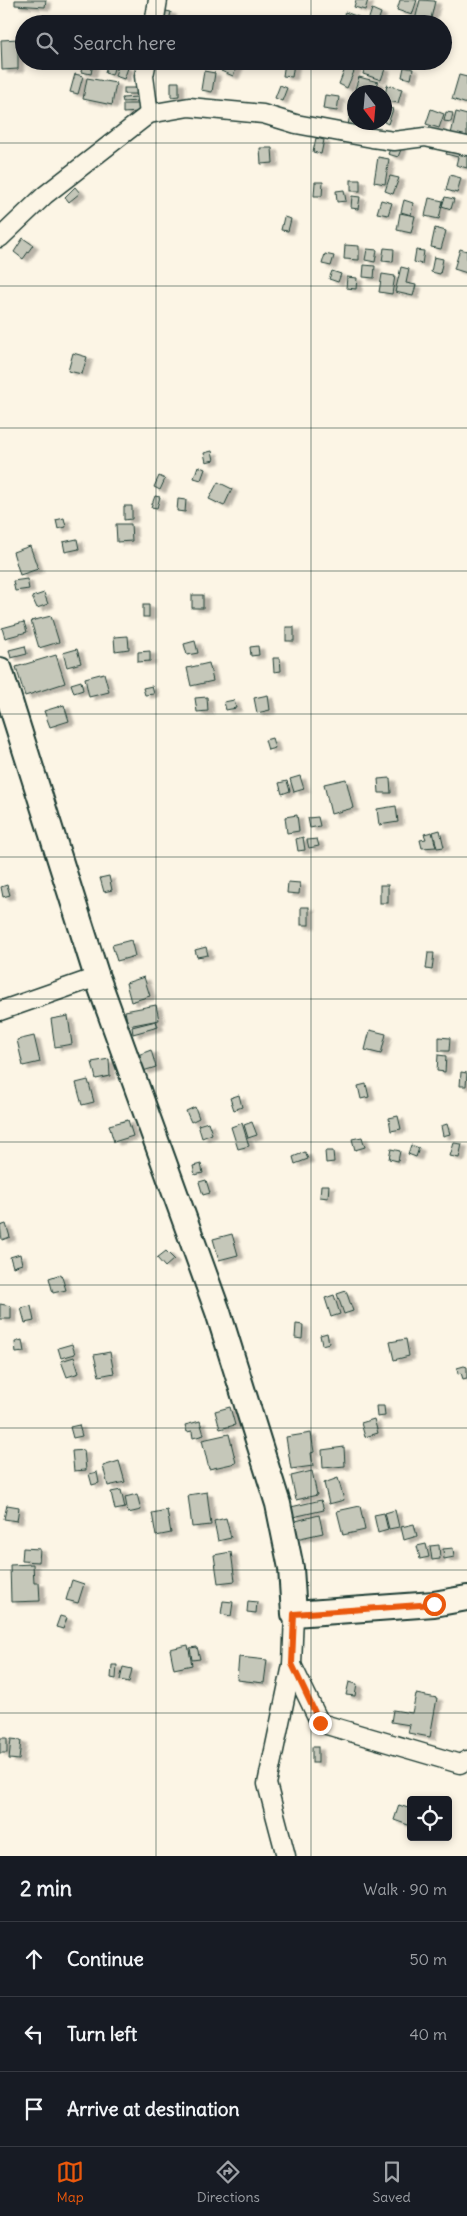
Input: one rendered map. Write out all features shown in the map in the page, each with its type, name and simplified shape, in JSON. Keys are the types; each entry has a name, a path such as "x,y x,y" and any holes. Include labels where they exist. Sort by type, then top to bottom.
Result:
{"street":[{"path":"156,15 158,0"},
{"path":"145,70 144,76 150,114"},
{"path":"0,238 45,195 150,114 189,107 263,114 296,124 372,138 394,141 425,137 467,146"},
{"path":"0,670 97,977 218,1312 278,1504 291,1568 294,1614 292,1664 267,1784 286,1856"},
{"path":"0,1012 97,977"},
{"path":"294,1614 434,1604 467,1598"},
{"path":"292,1664 320,1723 460,1764 467,1760"}],"building":[{"path":"15,0 46,0 45,7 15,5"},
{"path":"356,0 368,0 365,10 354,7"},
{"path":"400,0 417,0 412,15 397,10"},
{"path":"420,0 435,1 432,15 416,15"},
{"path":"372,9 381,13 380,15 370,15"},
{"path":"161,10 171,12 170,15 160,15"},
{"path":"15,39 15,69 2,70 1,40"},
{"path":"81,70 92,70 91,74 81,72"},
{"path":"106,70 114,70 112,75 105,73"},
{"path":"117,70 127,70 124,79 115,76"},
{"path":"221,70 236,70 233,76"},
{"path":"284,70 293,70 292,77 283,76"},
{"path":"344,70 355,70 347,85 347,88 339,84"},
{"path":"364,70 385,70 381,80 363,74"},
{"path":"403,70 413,70 411,79 402,77"},
{"path":"204,71 215,73 212,92 201,90"},
{"path":"75,74 83,76 78,94 70,92"},
{"path":"459,75 467,77 467,104 452,99"},
{"path":"359,77 378,82 377,85 356,85"},
{"path":"87,78 116,83 112,105 83,99"},
{"path":"171,82 179,82 179,96 171,97"},
{"path":"280,85 287,88 282,101 275,98"},
{"path":"392,86 402,89 398,103 392,102"},
{"path":"124,88 138,88 138,94 124,94"},
{"path":"325,95 339,97 337,111 323,109"},
{"path":"138,97 138,101 123,102 122,98"},
{"path":"123,104 139,104 139,112 123,113"},
{"path":"431,109 444,114 439,128 426,124"},
{"path":"446,112 453,113 451,122 444,121"},
{"path":"456,112 467,115 467,138 451,134"},
{"path":"316,138 324,140 321,154 313,152"},
{"path":"392,144 402,147 398,157 388,154"},
{"path":"448,146 467,151 467,168 456,165 458,157 446,154"},
{"path":"260,148 272,148 273,163 261,164"},
{"path":"378,157 389,159 385,184 374,182"},
{"path":"450,175 461,178 457,193 446,190"},
{"path":"390,176 399,178 393,194 385,191"},
{"path":"351,180 360,180 360,191 351,191"},
{"path":"315,182 323,182 322,196 314,196"},
{"path":"75,187 80,193 69,202 65,197"},
{"path":"344,190 346,201 337,202 336,191"},
{"path":"352,196 360,197 358,209 351,208"},
{"path":"445,197 454,199 451,209 442,206"},
{"path":"429,198 443,201 439,219 425,216"},
{"path":"381,200 392,203 388,215 377,213"},
{"path":"404,200 413,203 411,215 401,212"},
{"path":"400,213 415,216 411,233 397,230"},
{"path":"284,217 291,219 288,231 281,230"},
{"path":"435,228 446,231 441,249 431,247"},
{"path":"23,238 33,245 23,259 14,252"},
{"path":"345,245 359,246 359,260 344,259"},
{"path":"384,248 394,249 393,262 382,261"},
{"path":"367,249 377,250 375,262 365,260"},
{"path":"460,249 467,251 467,273 454,269"},
{"path":"416,250 424,251 422,264 414,262"},
{"path":"325,254 334,256 331,266 322,264"},
{"path":"434,257 443,259 440,274 431,272"},
{"path":"364,265 375,266 374,278 363,277"},
{"path":"401,267 409,269 406,283 416,285 413,296 395,292"},
{"path":"332,271 341,274 338,282 329,279"},
{"path":"382,274 395,276 392,294 379,292"},
{"path":"347,277 357,278 356,289 346,288"},
{"path":"73,353 87,357 82,374 68,371"},
{"path":"212,451 214,460 206,462 204,453"},
{"path":"198,466 205,469 201,480 194,478"},
{"path":"159,476 165,479 160,490 154,487"},
{"path":"218,482 232,489 224,506 209,499"},
{"path":"155,496 160,497 157,508 151,507"},
{"path":"178,499 186,500 185,512 177,511"},
{"path":"124,506 132,506 132,519 124,520"},
{"path":"64,518 66,527 58,529 56,520"},
{"path":"116,524 131,524 132,541 117,542"},
{"path":"77,539 79,549 65,552 63,542"},
{"path":"30,546 38,569 20,575 13,552"},
{"path":"27,579 29,589 15,591 13,581"},
{"path":"44,593 48,604 37,608 32,597"},
{"path":"192,595 203,595 203,608 192,608"},
{"path":"143,605 149,605 149,617 143,617"},
{"path":"51,616 59,642 39,648 31,621"},
{"path":"24,622 27,632 5,638 2,628"},
{"path":"286,627 294,627 294,641 286,641"},
{"path":"128,636 129,649 115,651 114,637"},
{"path":"195,641 198,653 187,655 184,644"},
{"path":"25,646 27,654 11,658 9,650"},
{"path":"258,646 259,655 251,656 250,647"},
{"path":"77,649 81,663 67,667 63,653"},
{"path":"150,651 150,661 138,662 138,652"},
{"path":"56,655 65,683 25,696 16,667"},
{"path":"273,658 280,658 281,671 274,672"},
{"path":"209,663 213,681 191,686 187,668"},
{"path":"104,673 109,692 89,697 85,678"},
{"path":"81,681 83,690 74,693 71,684"},
{"path":"152,686 154,694 145,695 143,688"},
{"path":"268,695 270,710 257,713 254,698"},
{"path":"207,697 208,711 197,712 195,698"},
{"path":"234,700 236,708 226,710 224,702"},
{"path":"64,705 69,721 50,727 44,711"},
{"path":"272,738 275,748 268,750 265,740"},
{"path":"300,776 304,789 294,792 290,779"},
{"path":"390,778 391,793 379,793 378,779"},
{"path":"346,779 353,808 331,814 324,784"},
{"path":"287,781 290,791 282,794 279,783"},
{"path":"396,806 398,822 379,825 377,809"},
{"path":"297,815 299,831 287,833 285,817"},
{"path":"318,817 320,826 310,828 308,818"},
{"path":"440,830 444,847 437,848 433,832"},
{"path":"432,832 436,847 422,848 420,840 426,839 424,834"},
{"path":"303,837 305,850 298,851 296,839"},
{"path":"317,839 319,846 309,848 307,840"},
{"path":"109,876 112,890 104,892 100,878"},
{"path":"288,882 300,883 299,894 287,893"},
{"path":"7,885 10,895 3,897 1,887"},
{"path":"380,885 388,885 388,903 380,903"},
{"path":"301,907 309,907 309,925 301,925"},
{"path":"131,940 135,956 117,961 112,945"},
{"path":"206,947 208,955 197,957 195,950"},
{"path":"428,953 434,953 432,970 426,969"},
{"path":"144,977 150,996 131,1002 126,983"},
{"path":"156,1005 159,1020 128,1026 125,1011"},
{"path":"68,1016 72,1044 55,1047 51,1019"},
{"path":"156,1021 158,1027 133,1034 132,1027"},
{"path":"370,1030 386,1034 381,1054 365,1050"},
{"path":"34,1036 40,1062 23,1066 17,1040"},
{"path":"439,1037 450,1038 449,1051 439,1051"},
{"path":"151,1050 156,1067 143,1071 138,1055"},
{"path":"438,1055 446,1056 445,1072 437,1071"},
{"path":"109,1059 110,1076 96,1079 92,1062"},
{"path":"461,1072 467,1073 466,1086 460,1086"},
{"path":"88,1080 94,1102 82,1105 76,1083"},
{"path":"366,1084 369,1097 361,1099 358,1086"},
{"path":"239,1095 242,1107 234,1110 230,1098"},
{"path":"195,1107 199,1118 191,1122 186,1111"},
{"path":"398,1116 401,1129 391,1131 389,1118"},
{"path":"128,1120 133,1136 114,1142 109,1125"},
{"path":"208,1122 212,1134 202,1138 198,1125"},
{"path":"252,1122 257,1135 248,1138 244,1125"},
{"path":"242,1123 249,1146 238,1149 231,1127"},
{"path":"447,1124 450,1134 443,1136 441,1126"},
{"path":"362,1137 365,1147 355,1150 352,1139"},
{"path":"454,1143 462,1144 459,1158 450,1156"},
{"path":"411,1145 419,1148 416,1157 408,1154"},
{"path":"391,1149 400,1151 398,1161 389,1159"},
{"path":"325,1151 333,1151 334,1162 326,1163"},
{"path":"305,1152 308,1159 295,1164 293,1157"},
{"path":"201,1164 203,1173 195,1175 193,1166"},
{"path":"206,1180 210,1193 203,1195 199,1182"},
{"path":"321,1185 329,1185 328,1198 320,1197"},
{"path":"6,1224 10,1237 2,1240 0,1226"},
{"path":"232,1234 238,1255 219,1260 213,1239"},
{"path":"166,1251 174,1259 165,1267 157,1258"},
{"path":"20,1254 22,1264 13,1267 10,1257"},
{"path":"61,1274 66,1290 53,1293 49,1278"},
{"path":"346,1291 353,1311 344,1314 337,1294"},
{"path":"334,1295 340,1314 331,1317 325,1298"},
{"path":"0,1304 11,1306 11,1319 0,1319"},
{"path":"31,1306 34,1321 25,1323 21,1308"},
{"path":"296,1324 303,1325 302,1339 295,1338"},
{"path":"327,1333 329,1343 322,1345 320,1335"},
{"path":"406,1339 409,1356 394,1360 390,1342"},
{"path":"22,1340 24,1352 16,1353 15,1342"},
{"path":"72,1344 75,1354 61,1358 58,1348"},
{"path":"110,1352 114,1373 99,1376 94,1355"},
{"path":"74,1357 79,1373 67,1377 61,1361"},
{"path":"467,1367 467,1378 463,1379 461,1373 458,1374 457,1368"},
{"path":"376,1406 384,1406 385,1416 377,1417"},
{"path":"230,1407 235,1425 220,1429 215,1411"},
{"path":"374,1419 378,1433 365,1437 361,1423"},
{"path":"200,1421 204,1435 193,1438 192,1431 187,1432 185,1425"},
{"path":"79,1425 82,1436 73,1438 70,1427"},
{"path":"311,1433 314,1452 311,1453 313,1466 291,1469 286,1437"},
{"path":"229,1434 236,1463 209,1469 202,1440"},
{"path":"344,1447 345,1466 323,1468 322,1450"},
{"path":"84,1450 86,1470 74,1471 72,1451"},
{"path":"119,1461 125,1482 108,1486 103,1466"},
{"path":"312,1471 317,1495 296,1500 291,1476"},
{"path":"97,1472 99,1483 92,1485 89,1474"},
{"path":"338,1478 344,1500 329,1504 324,1483"},
{"path":"121,1490 125,1508 115,1510 111,1492"},
{"path":"207,1492 211,1525 192,1527 188,1495"},
{"path":"137,1494 141,1510 128,1513 125,1497"},
{"path":"321,1500 324,1510 293,1517 291,1507"},
{"path":"7,1505 19,1507 17,1521 4,1519"},
{"path":"360,1506 365,1530 343,1535 337,1511"},
{"path":"167,1510 171,1533 156,1536 152,1513"},
{"path":"395,1510 399,1527 389,1529 385,1513"},
{"path":"384,1513 388,1530 378,1533 374,1515"},
{"path":"319,1515 323,1533 296,1539 292,1522"},
{"path":"226,1518 231,1538 218,1541 214,1521"},
{"path":"414,1524 417,1536 404,1540 401,1527"},
{"path":"426,1544 429,1557 420,1559 417,1546"},
{"path":"439,1545 440,1559 432,1560 430,1546"},
{"path":"23,1548 40,1549 39,1562 22,1561"},
{"path":"453,1548 454,1557 444,1559 443,1549"},
{"path":"231,1552 235,1581 218,1583 214,1555"},
{"path":"33,1564 34,1583 39,1583 40,1601 11,1602 10,1565"},
{"path":"72,1580 84,1584 78,1603 66,1600"},
{"path":"223,1601 233,1602 231,1616 221,1614"},
{"path":"248,1601 257,1602 256,1613 247,1612"},
{"path":"60,1616 67,1618 63,1629 56,1627"},
{"path":"188,1645 192,1665 174,1669 170,1649"},
{"path":"197,1647 200,1659 192,1660 190,1648"},
{"path":"239,1657 267,1660 264,1683 237,1680"},
{"path":"112,1665 117,1665 116,1679 111,1678"},
{"path":"123,1667 132,1669 129,1682 120,1680"},
{"path":"349,1682 357,1684 355,1696 346,1695"},
{"path":"416,1694 437,1698 430,1737 408,1733 410,1725 391,1722 393,1710 412,1713"},
{"path":"0,1738 7,1738 7,1753 0,1753"},
{"path":"11,1739 21,1740 19,1760 9,1759"},
{"path":"312,1747 318,1747 318,1763 312,1763"},
{"path":"399,1805 407,1808 407,1825 394,1820"}],"route":[{"path":"320,1723 292,1664 294,1614 434,1604"}]}
